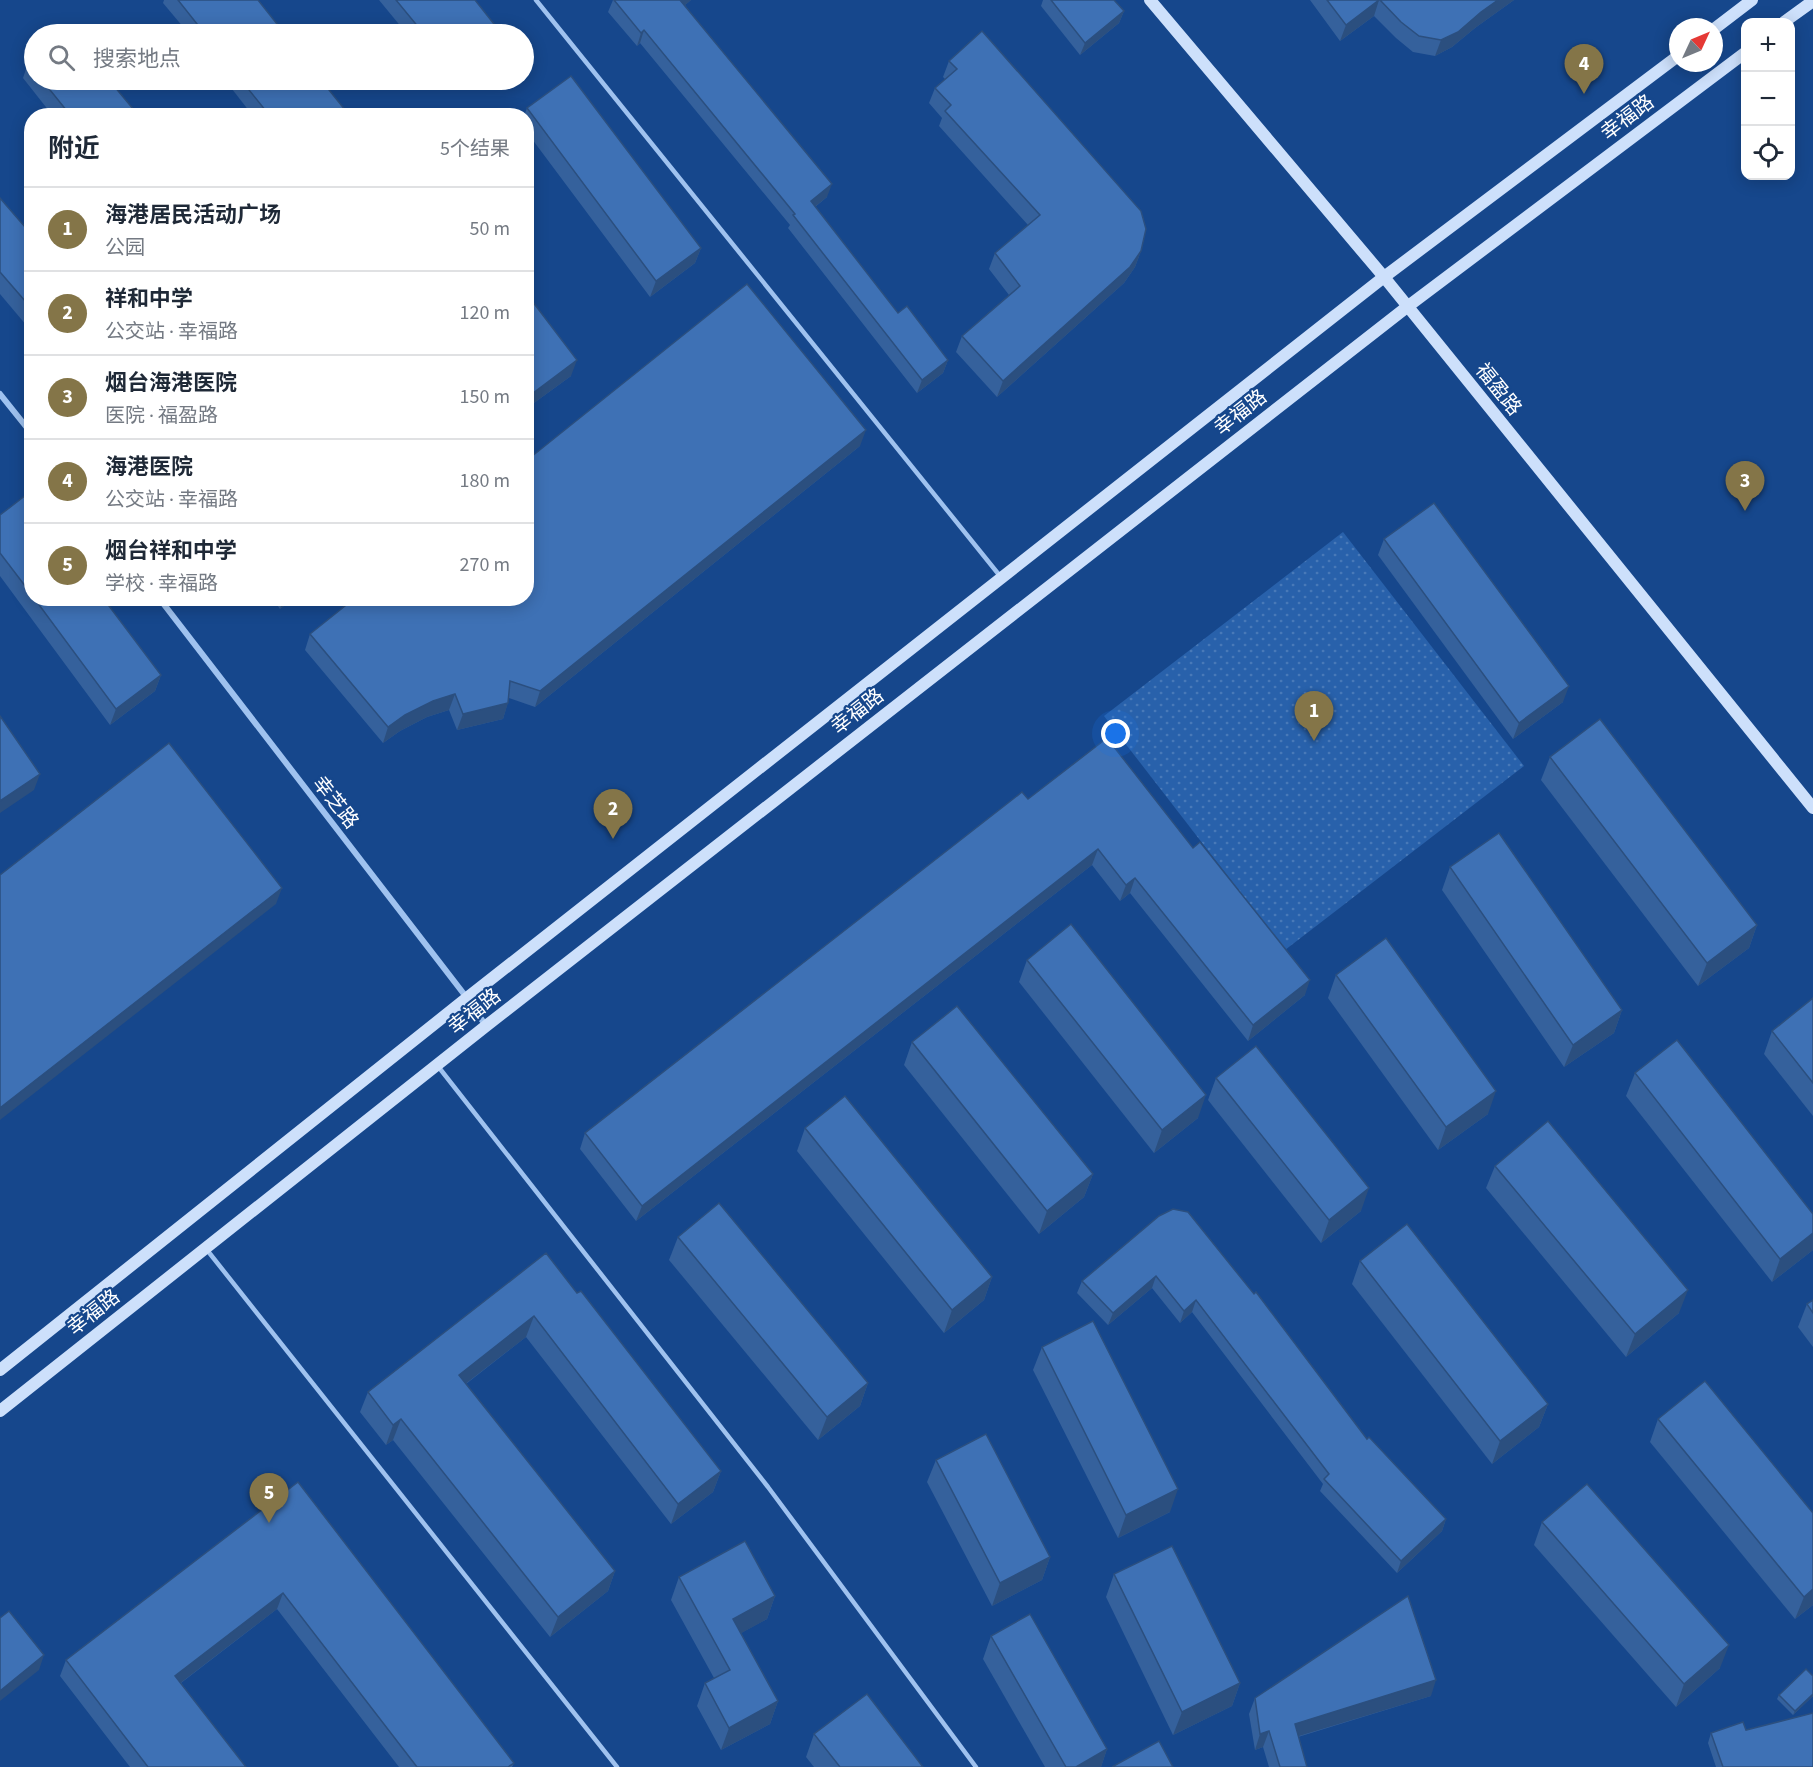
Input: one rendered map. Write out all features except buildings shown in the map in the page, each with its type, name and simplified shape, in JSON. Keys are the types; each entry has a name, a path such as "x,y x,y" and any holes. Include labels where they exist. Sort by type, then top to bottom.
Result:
{"main road":[{"name":"福盈路","path":"1149,0 1384,277 1813,808"},
{"path":"1723,22 1752,0"},
{"path":"1790,18 1813,1"},
{"name":"幸福路","path":"0,1411 486,1026 1407,307 1741,56"},
{"name":"幸福路","path":"0,1370 467,998 1384,277 1669,63"}],"street":[{"path":"0,394 24,424"},
{"name":"幸芝路","path":"165,606 467,998 486,1026"}],"lane":[{"path":"536,0 1002,578"},
{"path":"437,1065 768,1487 976,1767"},
{"path":"205,1248 607,1752 616,1767"}],"shaded area":[{"path":"1343,532 1524,766 1285,950 1104,716"}],"place":[{"name":"海港医院","path":"1584,94"},
{"name":"烟台海港医院","path":"1745,511"},
{"name":"海港居民活动广场","path":"1314,741"},
{"name":"祥和中学","path":"613,839"},
{"name":"烟台祥和中学","path":"269,1523"}]}
